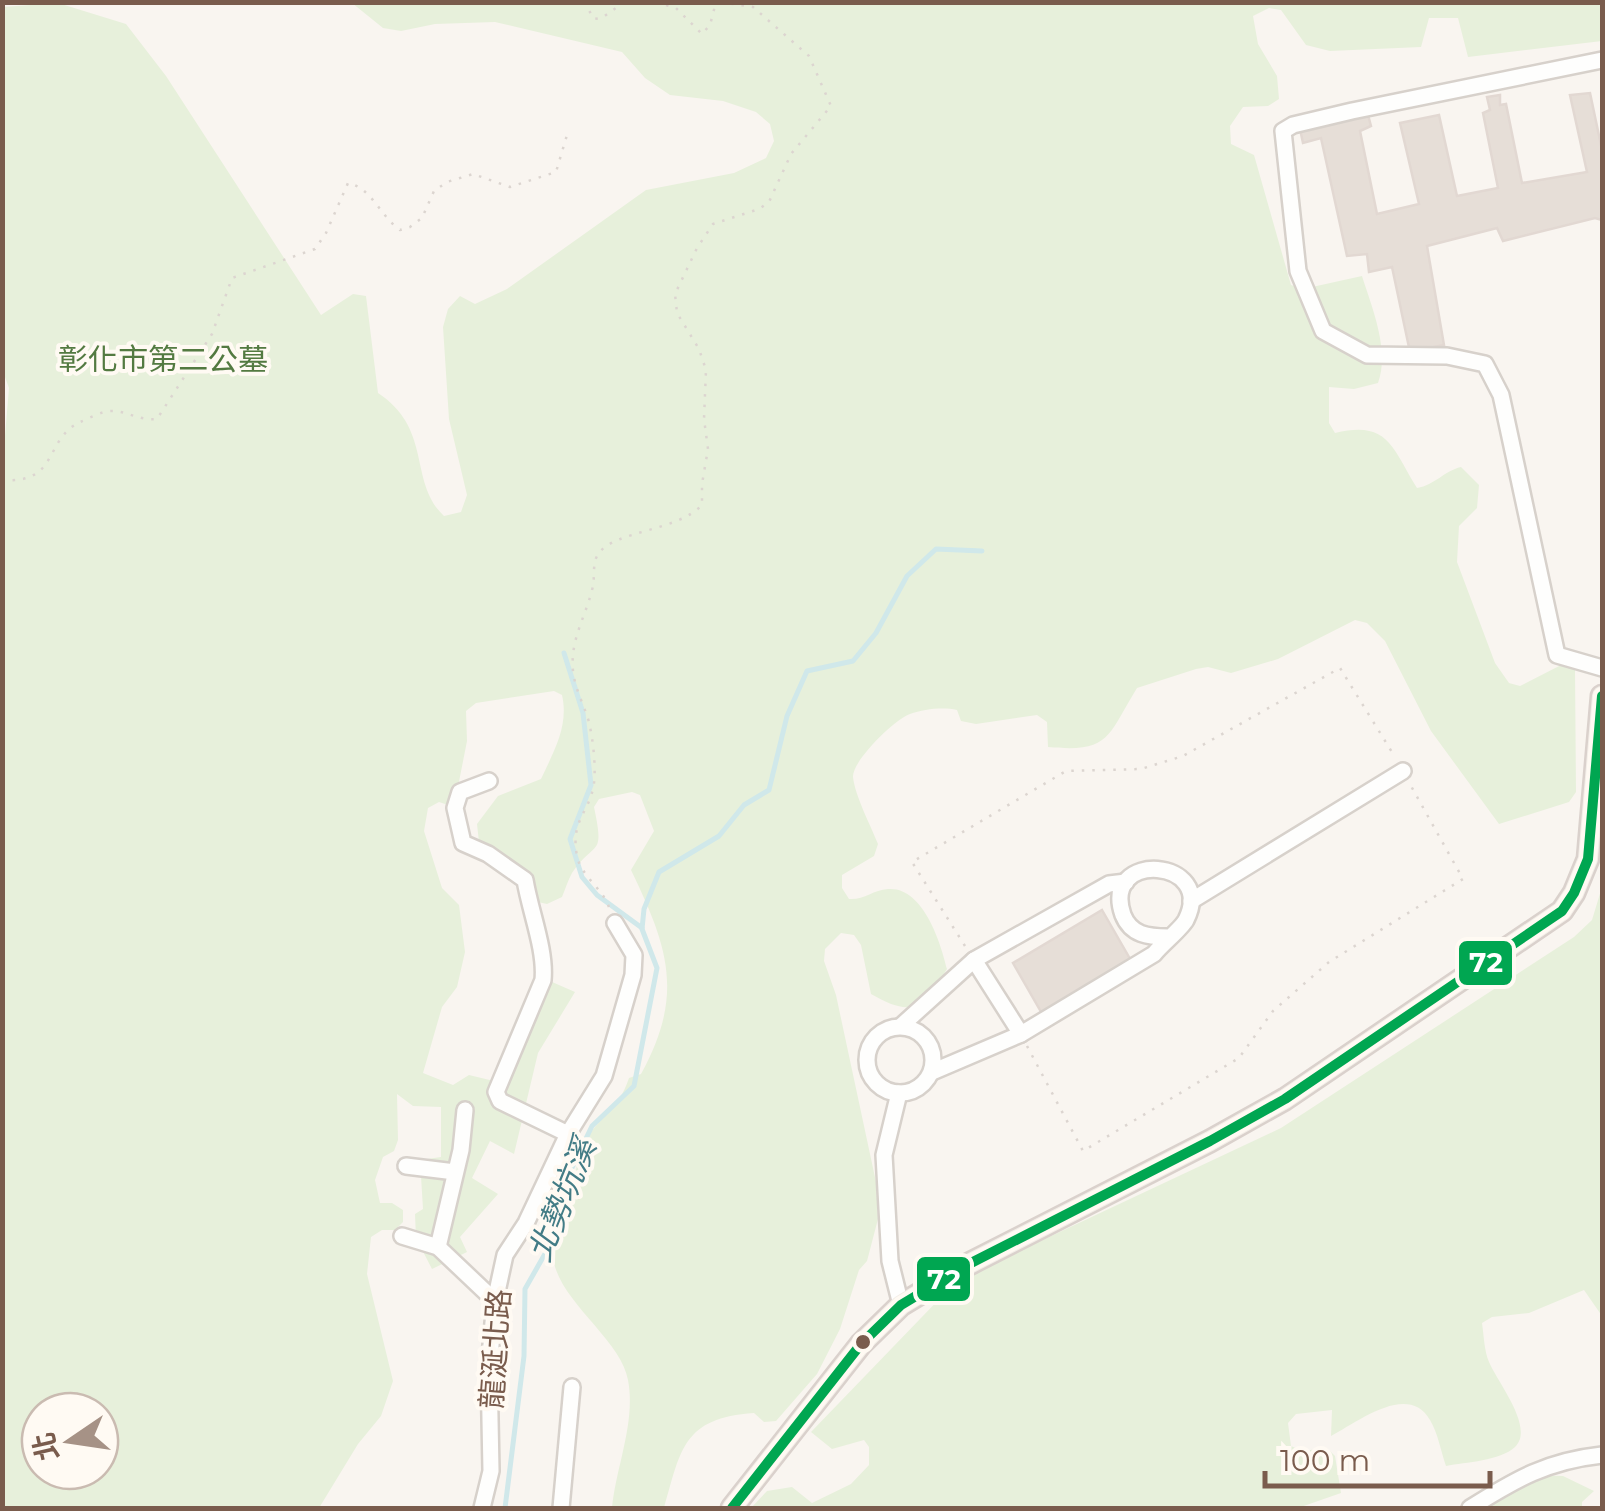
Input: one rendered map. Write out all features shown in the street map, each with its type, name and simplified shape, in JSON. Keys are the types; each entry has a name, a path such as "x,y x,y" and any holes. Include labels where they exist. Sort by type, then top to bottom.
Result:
{"main road":[{"path":"732,1508 861,1344 901,1305 968,1264 1210,1142 1285,1098 1562,910 1588,859 1602,696"}],"street":[{"path":"1602,60 1293,125 1283,131 1298,271 1322,330 1367,355 1447,356 1485,364 1501,395 1557,656 1602,668"},
{"path":"1191,901 1403,771"},
{"path":"489,781 460,792 456,808 462,843 488,854 525,880 531,918 545,962 543,980 496,1092 500,1101 568,1134"},
{"path":"1143,868 1166,868 1184,880 1191,901 1185,923 1154,954 1021,1034 932,1072 919,1088 899,1094 879,1086 868,1069 868,1048 882,1032 902,1026 974,960 1110,884 1126,882 1143,868"},
{"path":"1126,882 1120,904 1127,924 1146,937 1168,936"},
{"name":"龍涎北路","path":"482,1508 492,1471 489,1367 494,1301 505,1256 526,1223 568,1134 604,1076 633,975 634,955 615,923"},
{"path":"974,960 1021,1034"},
{"path":"902,1026 921,1033 932,1051 932,1072"},
{"path":"899,1094 884,1155 890,1261 901,1305"},
{"path":"438,1248 465,1110"},
{"path":"406,1166 455,1172"},
{"path":"402,1236 438,1248 494,1301"},
{"path":"561,1508 572,1387"},
{"path":"1470,1508 1506,1482 1573,1458 1602,1455"}],"path":[{"path":"584,2 594,18 602,18 624,2"},
{"path":"615,923 603,891 578,863 575,843 579,817 591,794 594,764 590,725 574,682 573,642 595,581 594,561 605,546 683,520 702,506 708,449 704,419 706,370 699,349 674,306 675,294 697,248 714,224 769,202 791,154 831,106 809,56 753,7 718,2 710,25 702,34 676,8 656,2"},
{"path":"2,480 24,482 42,469 66,432 77,424 111,411 142,421 157,419 212,334 232,278 315,248 326,233 348,183 361,186 400,230 410,228 422,218 434,191 448,182 474,174 510,187 556,172 567,135"},
{"path":"974,960 912,862 1066,771 1141,768 1183,756 1340,668 1463,879 1329,962 1273,1011 1239,1058 1084,1151 1021,1034"}],"green space":[{"name":"彰化市第二公墓","path":"58,3 126,24 166,76 321,315 353,294 366,296 378,393 406,423 426,488 444,516 461,512 467,495 449,419 443,327 448,309 460,296 475,304 507,289 646,190 734,173 766,158 774,141 770,124 756,112 723,101 670,95 645,78 622,52 495,22 435,24 401,31 383,28 352,3 1602,3 1602,41 1468,57 1458,18 1429,18 1421,47 1330,51 1306,45 1281,10 1269,8 1253,16 1258,44 1277,76 1279,99 1268,106 1243,107 1230,126 1231,144 1254,155 1291,285 1303,289 1362,276 1378,329 1381,370 1378,383 1354,389 1329,387 1329,423 1335,433 1367,430 1378,434 1394,450 1417,488 1461,467 1479,485 1477,508 1459,526 1457,562 1495,663 1509,683 1520,686 1565,663 1575,670 1576,792 1569,802 1499,824 1431,731 1385,641 1367,623 1355,620 1278,659 1231,673 1208,667 1196,669 1137,688 1112,730 1095,744 1084,747 1048,747 1047,722 1037,715 976,724 961,721 957,710 934,709 910,714 895,724 867,751 855,770 857,793 878,844 874,856 842,875 842,888 849,899 888,889 911,897 928,918 947,969 924,1000 908,1007 898,1006 871,994 861,945 854,935 841,933 825,949 824,961 836,995 876,1182 878,1219 867,1261 859,1270 840,1329 817,1374 776,1421 764,1422 754,1413 730,1416 699,1430 681,1453 664,1508 612,1508 628,1428 628,1380 613,1348 562,1283 553,1249 569,1214 582,1149 619,1099 629,1078 641,1074 663,1019 667,995 662,947 631,870 654,831 640,795 632,792 599,799 594,807 596,847 572,873 562,897 547,904 538,902 531,875 479,842 477,824 498,796 541,779 564,717 562,695 554,691 476,703 466,711 467,741 454,807 439,802 428,808 424,831 442,888 459,905 465,952 457,987 442,1007 423,1073 453,1085 469,1075 502,1083 543,978 575,992 538,1053 514,1154 490,1141 472,1178 498,1194 460,1237 467,1252 432,1269 416,1238 415,1214 423,1209 420,1160 441,1157 441,1107 413,1106 397,1094 398,1140 394,1151 383,1157 375,1180 380,1203 392,1203 403,1210 403,1222 395,1230 382,1230 371,1237 367,1274 393,1381 381,1416 358,1444 319,1508 3,1508 2,471 9,388 2,369 3,7"},
{"path":"1602,887 1602,1316 1584,1290 1529,1313 1492,1317 1482,1323 1489,1362 1513,1405 1521,1429 1520,1439 1509,1452 1446,1466 1430,1420 1421,1409 1409,1404 1382,1408 1331,1436 1332,1410 1296,1414 1288,1423 1291,1446 1302,1451 1327,1448 1335,1456 1341,1493 1298,1508 751,1508 767,1491 792,1487 812,1503 851,1484 869,1465 869,1447 864,1440 832,1449 811,1432 947,1291 968,1275 1281,1128 1574,937 1592,920"},
{"path":"1529,1475 1563,1476 1594,1491 1582,1502 1582,1508 1485,1508 1499,1492"}],"building":[{"path":"1590,93 1602,150 1602,220 1595,218 1503,241 1497,228 1427,246 1444,345 1410,352 1392,267 1369,272 1367,254 1347,256 1321,138 1303,143 1300,129 1368,115 1371,126 1360,131 1377,214 1419,204 1400,123 1439,115 1457,196 1498,188 1483,113 1490,110 1487,97 1500,95 1500,105 1506,104 1522,183 1587,172 1570,95"},
{"path":"1102,910 1133,964 1044,1017 1013,963"}],"waterway":[{"name":"北勢坑溪","path":"505,1508 524,1356 525,1289 550,1245 568,1176 592,1126 634,1086 657,968 642,929 644,909 659,872 719,836 744,805 769,790 787,716 807,671 853,661 876,633 907,576 936,549 982,551"},
{"path":"564,653 583,713 591,785 570,839 582,877 597,895 642,928"}],"transit line":[{"name":"72","path":"732,1508 861,1344 901,1305 969,1264 1285,1099 1562,911 1588,859 1602,696"}]}
